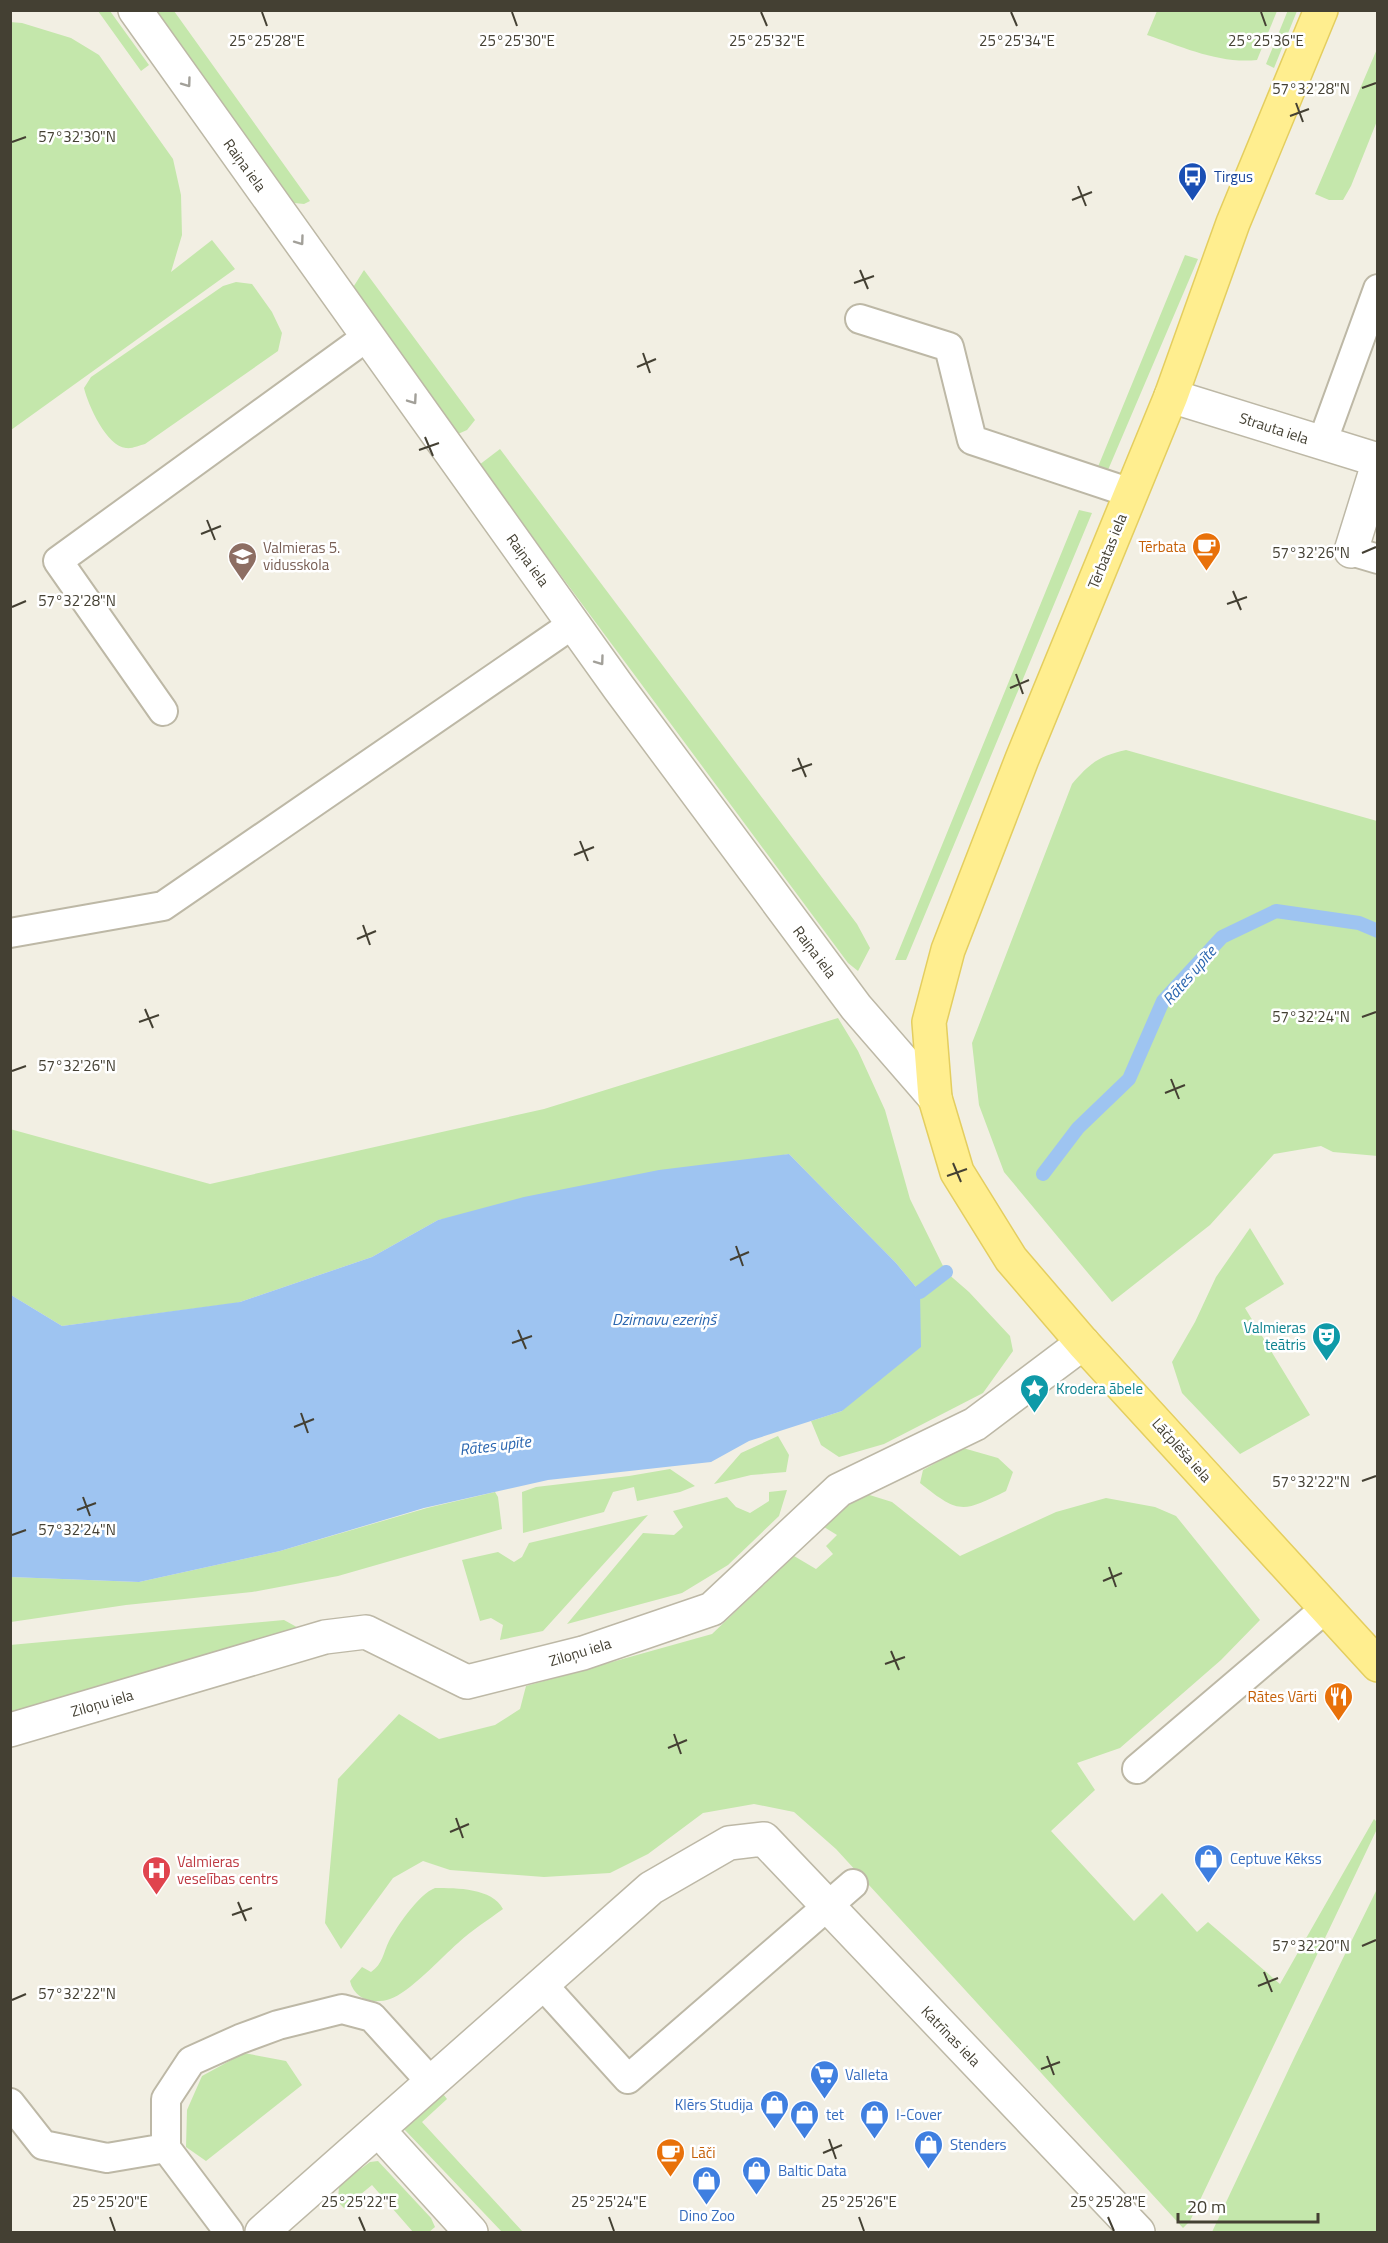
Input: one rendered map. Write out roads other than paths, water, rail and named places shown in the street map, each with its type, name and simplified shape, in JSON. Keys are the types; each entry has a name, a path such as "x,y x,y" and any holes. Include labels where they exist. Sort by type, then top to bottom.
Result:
{"main road":[{"name":"Tērbatas iela","path":"935,1098 930,1022 948,950 1022,759 1171,396 1233,223 1321,10"},
{"name":"Lāčplēša iela","path":"935,1098 957,1172 1011,1259 1083,1343 1377,1665"}],"street":[{"name":"Raiņa iela","path":"135,10 573,624 856,1007 935,1098"},
{"name":"Strauta iela","path":"1171,396 1377,462"},
{"path":"1364,555 1377,462"},
{"name":"Ziloņu iela","path":"10,1730 325,1637 366,1632 467,1682 583,1653 712,1609 839,1490 975,1424 1083,1343"},
{"name":"Katrīnas iela","path":"542,1984 651,1888 729,1843 764,1839 1138,2232"},
{"path":"262,2232 542,1984"},
{"path":"390,2143 471,2232"}],"lane":[{"path":"1322,443 1377,289"},
{"path":"860,319 949,346 972,440 1131,493"},
{"path":"162,711 58,561 368,336"},
{"path":"10,933 163,906 573,624"},
{"path":"1137,1769 1326,1608"},
{"path":"542,1984 628,2079 853,1884"},
{"path":"229,2232 166,2148 166,2099 191,2061 278,2025 342,2009 372,2017 431,2082"},
{"path":"10,2103 43,2145 107,2158 166,2148"}],"water":[{"name":"Dzirnavu ezeriņš","path":"789,1154 896,1263 920,1292 921,1347 842,1411 749,1441 711,1462 548,1480 424,1508 280,1551 139,1582 11,1577 11,1295 62,1326 240,1302 372,1257 438,1220 524,1197 659,1170"}],"waterway":[{"name":"Rātes upīte","path":"1043,1174 1078,1128 1129,1079 1163,1001 1222,937 1276,911 1359,923 1378,931"},
{"name":"Rātes upīte","path":"920,1292 946,1272"}],"place":[{"name":"Tirgus","path":"1193,202"},
{"name":"Tērbata","path":"1207,572"},
{"name":"Valmieras 5. vidusskola","path":"242,582"},
{"name":"Valmieras teātris","path":"1327,1362"},
{"name":"Krodera ābele","path":"1035,1414"},
{"name":"Rātes Vārti","path":"1338,1722"},
{"name":"Ceptuve Kēkss","path":"1209,1884"},
{"name":"Valmieras veselības centrs","path":"156,1896"},
{"name":"Valleta","path":"824,2100"},
{"name":"Klērs Studija","path":"774,2130"},
{"name":"tet","path":"805,2140"},
{"name":"I-Cover","path":"875,2140"},
{"name":"Stenders","path":"929,2170"},
{"name":"Lāči","path":"670,2178"},
{"name":"Baltic Data","path":"757,2196"},
{"name":"Dino Zoo","path":"707,2206"}]}
